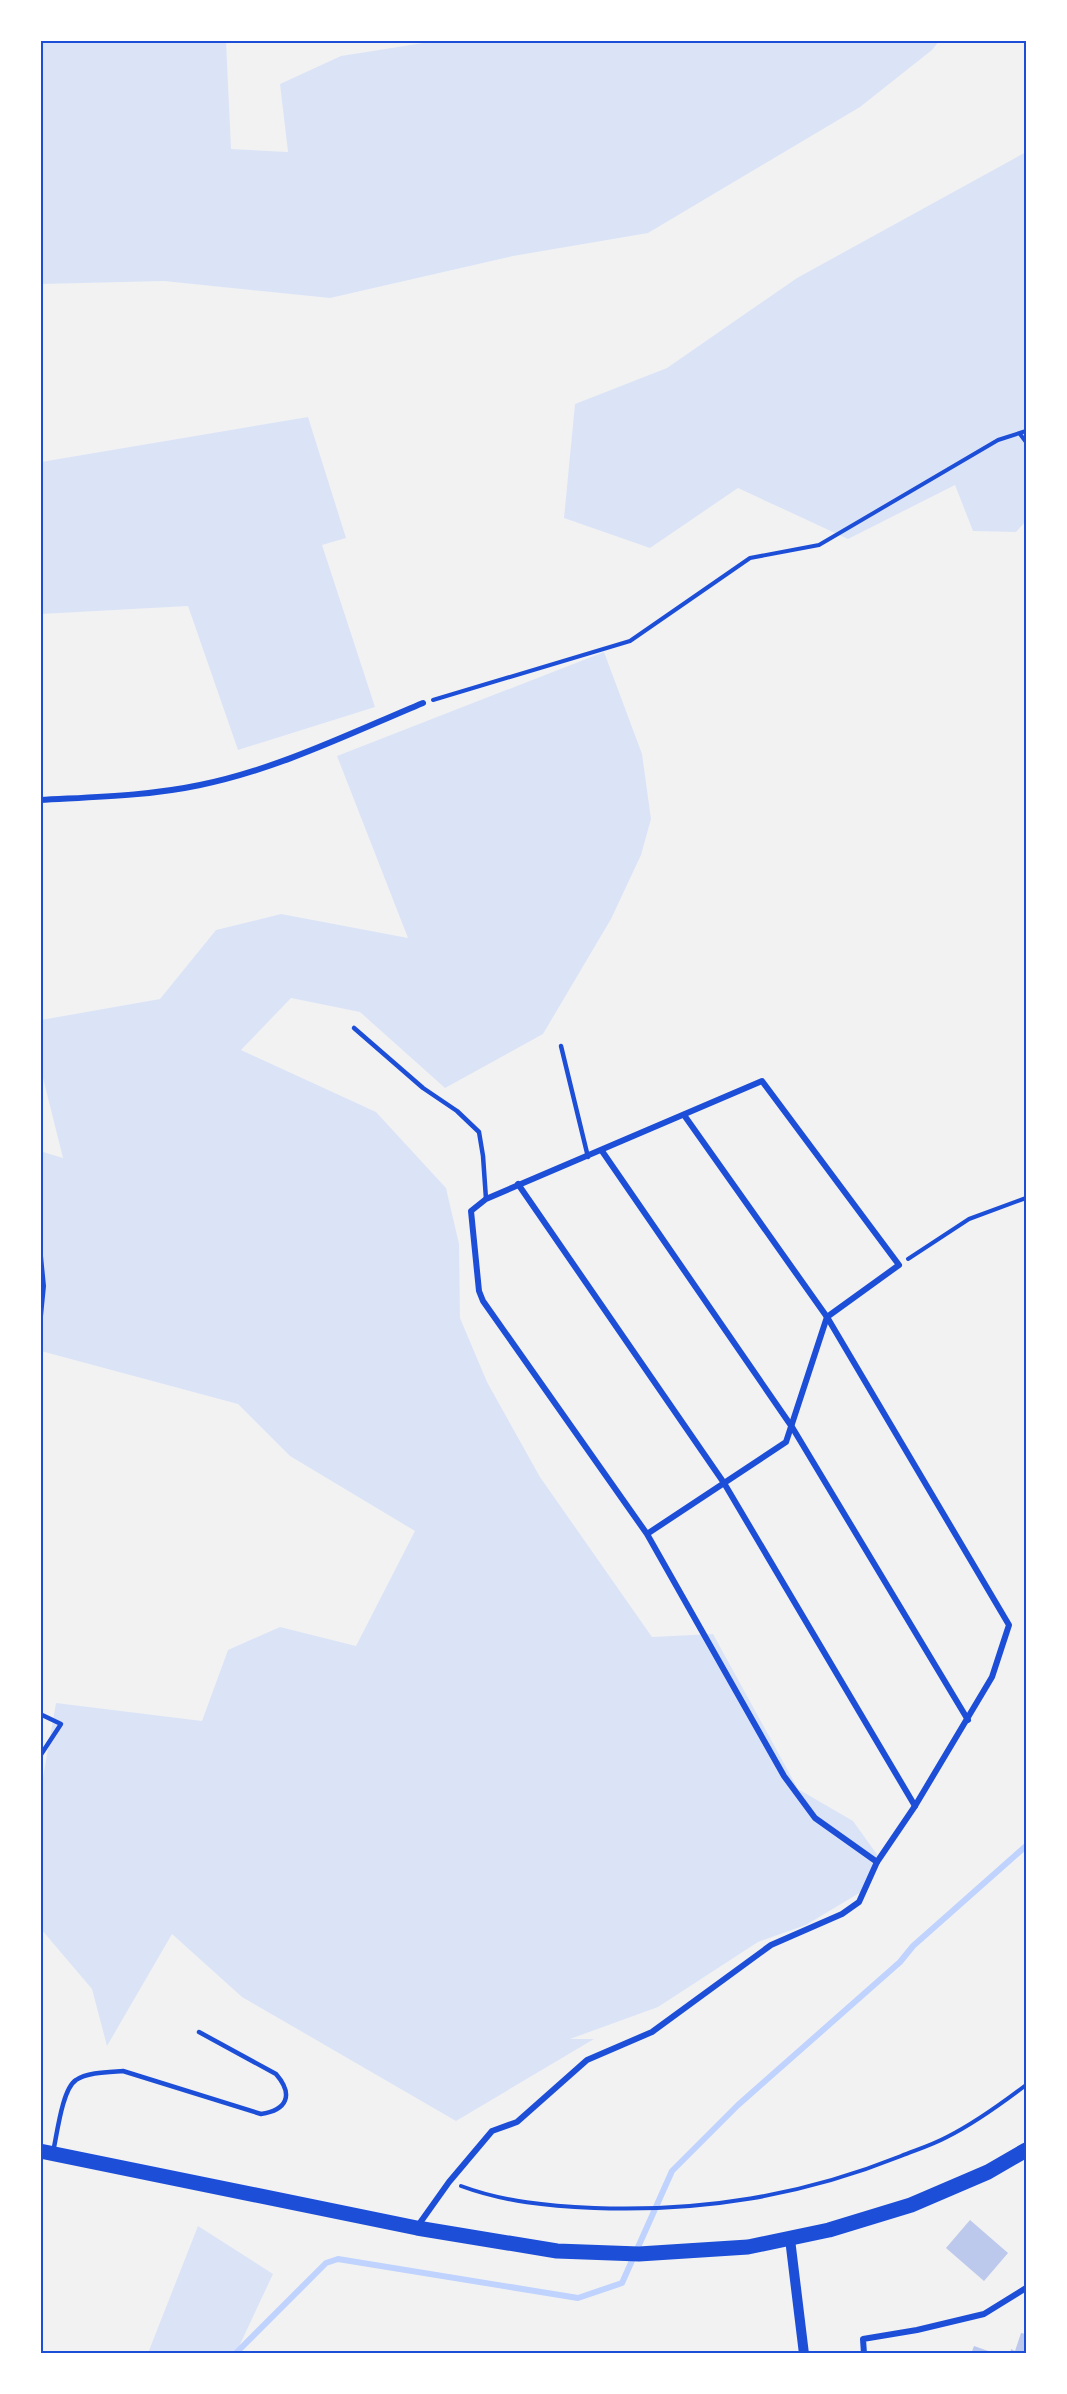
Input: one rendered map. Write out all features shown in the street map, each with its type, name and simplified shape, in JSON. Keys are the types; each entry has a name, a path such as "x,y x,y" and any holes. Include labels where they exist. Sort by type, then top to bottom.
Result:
{"highway":[{"path":"47,2152 417,2228 557,2252 639,2254 748,2247 790,2239 911,2205 988,2172 1026,2150"}],"street":[{"path":"40,800 111,796 200,786 283,762 423,703"},
{"path":"647,1534 786,1442 826,1317 899,1265 762,1081 486,1199 471,1211 479,1290 483,1301 647,1534 784,1776 814,1818 878,1862"},
{"path":"417,2228 449,2182 492,2131 517,2122 587,2060 652,2032 771,1945 842,1914 859,1902 878,1862 968,1720 992,1677 1009,1624 826,1317 684,1115"},
{"path":"602,1151 792,1427 968,1720"},
{"path":"518,1184 724,1483 915,1806"},
{"path":"790,2239 804,2354"},
{"path":"864,2354 863,2339 917,2330 984,2314 1026,2288"}],"lane":[{"path":"354,1028 423,1088 457,1111 478,1132 483,1156 486,1199"},
{"path":"561,1046 588,1157"},
{"path":"40,1714 61,1724 40,1756"},
{"path":"47,2152 68,2087 77,2079 102,2073 123,2071 261,2114 272,2112 282,2105 287,2096 285,2085 276,2074 199,2032"}],"path":[{"path":"423,703 630,641 750,558 819,545 998,440 1026,431"},
{"path":"1020,434 1026,442"},
{"path":"899,1265 969,1219 1026,1198"},
{"path":"40,1246 44,1286 40,1326"},
{"path":"449,2182 512,2201 562,2206 652,2209 721,2204 768,2197 858,2173 946,2137 999,2105 1026,2085"}],"shaded area":[{"path":"442,40 939,41 932,50 860,107 648,233 513,256 330,298 164,281 41,284 41,41 226,41 231,149 288,152 280,84 341,56"},
{"path":"1026,152 1026,521 1016,532 973,531 955,485 848,539 738,488 650,548 564,518 575,404 667,368 797,278"},
{"path":"308,417 346,538 322,545 375,707 238,750 188,606 41,614 41,462"},
{"path":"604,652 642,754 651,819 641,855 611,919 543,1034 445,1088 360,1012 291,998 241,1050 376,1112 446,1188 459,1244 460,1318 487,1382 540,1477 652,1637 713,1634 798,1789 853,1821 881,1860 861,1892 806,1925 758,1942 658,2007 570,2039 594,2039 456,2121 242,1997 172,1934 107,2046 92,1989 41,1929 41,1789 56,1703 202,1721 228,1650 280,1627 356,1646 415,1531 290,1456 238,1404 41,1351 40,1151 63,1158 41,1070 41,1020 160,999 216,930 281,914 408,938 337,756"},
{"path":"198,2226 273,2274 236,2353 148,2353"}],"building":[{"path":"970,2220 1008,2253 984,2281 946,2248"},
{"path":"1021,2333 1026,2334 1026,2354 1010,2354 1011,2349 1015,2351"},
{"path":"974,2346 994,2353 994,2354 971,2354"}],"waterway":[{"path":"235,2354 326,2263 338,2259 578,2298 622,2283 672,2171 738,2105 900,1962 913,1946 1026,1846"}]}
